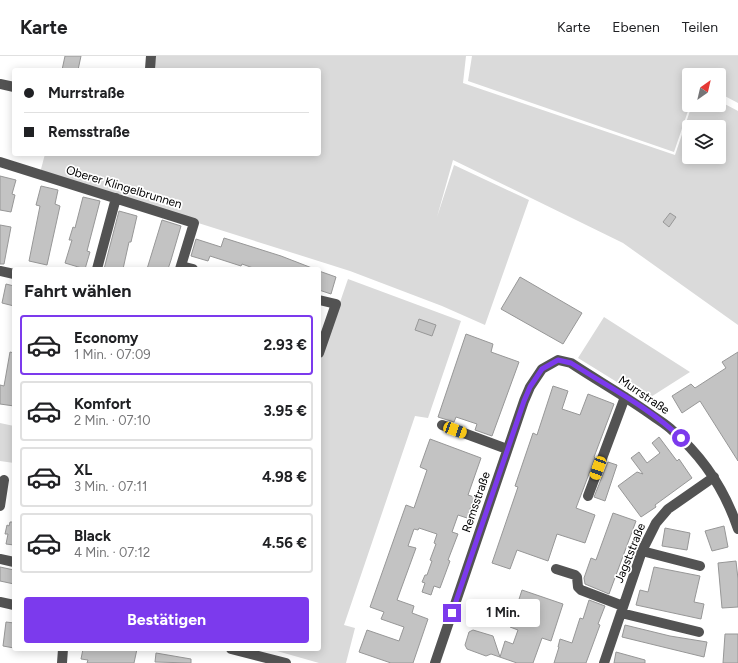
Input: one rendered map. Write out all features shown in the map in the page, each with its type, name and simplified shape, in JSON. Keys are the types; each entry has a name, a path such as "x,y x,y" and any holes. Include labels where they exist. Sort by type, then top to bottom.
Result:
{"street":[{"path":"150,68 151,56"},
{"path":"0,84 12,87"},
{"name":"Oberer Klingelbrunnen","path":"0,162 194,223 180,267"},
{"path":"98,267 116,198"},
{"path":"0,271 12,274"},
{"path":"321,300 336,304 321,347"},
{"name":"Murrstraße","path":"558,360 571,363 625,397 672,430 699,457 714,477 731,508 738,529"},
{"name":"Remsstraße","path":"435,663 530,387 542,369 558,360"},
{"path":"588,496 625,397"},
{"path":"442,425 508,449"},
{"name":"Jagststraße","path":"604,663 642,551 656,523 668,509 714,477"},
{"path":"0,506 4,480"},
{"path":"642,551 700,566"},
{"path":"0,559 12,562"},
{"path":"556,569 575,575 577,577 578,587 581,590 622,610 699,632"},
{"path":"0,602 12,605"},
{"path":"62,663 63,651"},
{"path":"239,651 286,663"}],"shaded area":[{"path":"156,56 466,56 463,83 675,155 682,134 682,164 726,164 726,120 687,120 690,112 726,112 726,105 738,111 738,325 623,243 453,160 437,217 454,165 529,200 485,325 442,306 350,271 40,173 44,156 321,156 321,68 154,68"},
{"path":"472,56 738,56 738,103 726,97 726,68 682,68 682,112 688,112 685,120 682,120 682,128 674,152 468,81"},
{"path":"348,279 461,321 428,418 415,416 344,625 355,628 346,663 319,663 277,651 321,651 321,357"},
{"path":"604,317 690,372 646,400 578,358"},
{"path":"0,423 12,426 12,463 0,461"}],"building":[{"path":"65,56 81,56 78,68 62,68"},
{"path":"0,176 16,180 12,194 15,195 11,212 0,210"},
{"path":"41,186 58,190 55,204 60,206 47,265 29,261 40,206 36,205"},
{"path":"83,197 100,201 87,251 90,252 86,267 78,267 65,263 72,240 69,240 73,227 75,228"},
{"path":"119,211 137,216 123,267 105,267"},
{"path":"670,213 676,217 669,227 663,222"},
{"path":"162,220 181,226 169,267 148,267"},
{"path":"0,225 11,227 4,264 0,264"},
{"path":"224,238 281,256 309,267 250,267 242,264 241,266 210,256 208,261 191,256 196,239 221,247"},
{"path":"321,272 336,277 331,294 321,291"},
{"path":"520,277 582,313 563,344 501,309"},
{"path":"6,284 12,286 12,306 2,303"},
{"path":"419,319 436,325 432,336 415,330"},
{"path":"466,334 493,344 491,352 519,362 492,436 475,430 477,424 456,417 454,422 438,417"},
{"path":"10,352 12,352 12,406 0,404 0,385 4,386"},
{"path":"738,352 738,461 700,401 682,413 672,396 691,384 695,388 726,368 722,362"},
{"path":"553,386 568,391 562,409 580,415 588,394 614,404 576,508 595,515 585,543 557,534 548,561 517,550 510,569 492,563 518,487 515,486 533,433 537,435"},
{"path":"659,437 677,461 679,459 692,478 641,517 618,486 637,472 643,474 631,458 639,452 647,463 660,453 652,443"},
{"path":"430,439 481,458 468,495 474,497 467,518 458,515 452,532 458,534 448,560 450,561 440,588 434,586 431,595 422,592 425,583 422,582 425,575 427,575 432,561 430,560 436,544 434,543 437,534 419,528 418,530 414,529 408,546 416,548 397,600 414,606 412,613 428,619 413,663 391,663 359,652 367,630 399,641 404,627 381,619 384,612 370,607 406,505 414,508 427,470 420,467"},
{"path":"608,462 617,465 605,501 594,497"},
{"path":"613,513 636,521 609,594 585,584 584,578 591,558 596,560"},
{"path":"10,522 12,522 12,545 6,544 8,534 5,534 7,525 9,526"},
{"path":"724,526 728,547 712,551 705,531"},
{"path":"665,528 690,533 687,550 662,546"},
{"path":"736,561 738,579 738,607 722,608 718,563"},
{"path":"0,567 12,570 12,584 0,581"},
{"path":"654,567 700,576 694,602 704,604 701,619 636,605 640,590 648,592"},
{"path":"522,590 563,604 551,641 542,638 533,663 517,663 491,654 486,656 467,649 465,645 469,632 473,630 493,636 500,657 505,641 513,644 518,630 510,627"},
{"path":"589,600 605,606 598,624 600,625 586,663 554,663 560,639 572,643 580,618 583,619"},
{"path":"6,622 12,623 12,648 3,646"},
{"path":"625,625 670,636 707,642 704,657 622,637"},
{"path":"725,634 738,634 738,663 723,663"},
{"path":"83,651 137,651 134,663 87,663 88,660 81,659"},
{"path":"616,652 645,660 645,663 614,663"},
{"path":"156,653 191,659 191,663 155,662"}],"route":[{"path":"452,613 524,401 530,387 542,369 558,360 571,363 643,408 681,438"}]}
